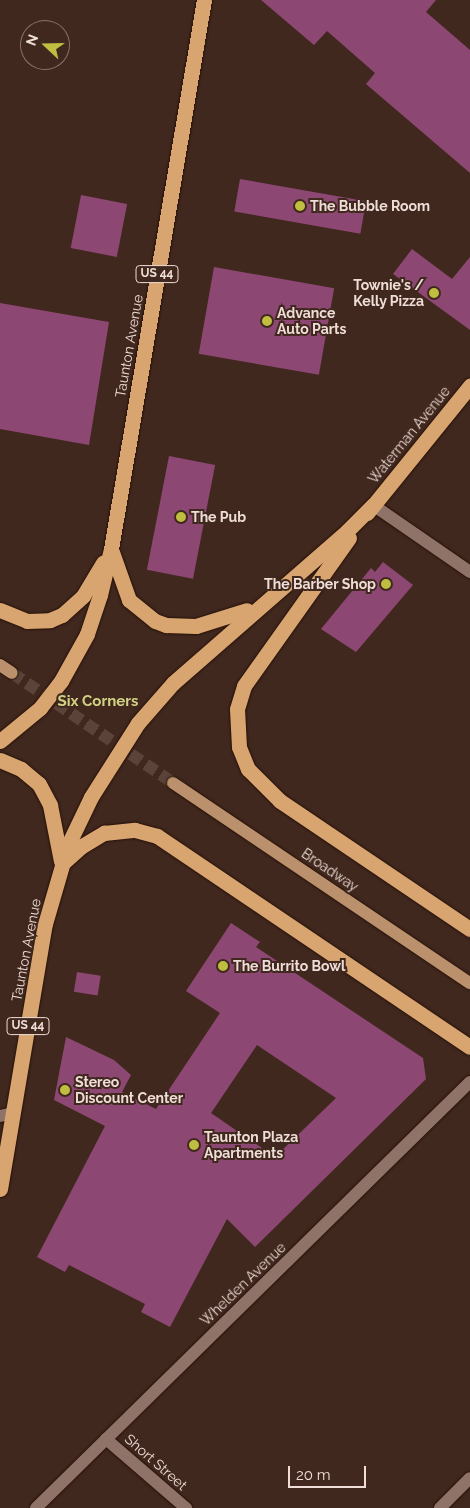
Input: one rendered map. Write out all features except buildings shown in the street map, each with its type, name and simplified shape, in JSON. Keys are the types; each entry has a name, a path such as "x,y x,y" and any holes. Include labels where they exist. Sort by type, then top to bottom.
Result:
{"highway":[{"name":"Taunton Avenue","path":"111,548 204,0"},
{"name":"Waterman Avenue","path":"373,505 470,386"},
{"path":"373,505 244,686 237,709 239,747 252,774 280,801 470,929"},
{"name":"US 44","path":"61,865 91,797 138,723 189,666 340,538 373,505"},
{"path":"111,548 129,600 144,615 166,625 212,622 266,600"},
{"path":"0,610 28,622 50,620 62,614 83,596 111,548"},
{"name":"US 44","path":"0,741 40,708 70,668 94,615 111,548"},
{"path":"0,760 31,776 45,794 61,865 82,846 104,833 135,830 157,836 470,1047"},
{"name":"Taunton Avenue","path":"0,1189 7,1114 45,924 61,865"}],"main road":[{"path":"0,665 12,673"},
{"name":"Broadway","path":"173,783 470,983"}],"street":[{"path":"373,505 470,572"},
{"name":"Whelden Avenue","path":"36,1508 470,1082"},
{"name":"Short Street","path":"106,1439 186,1508"},
{"path":"440,1508 470,1478"}],"tunnel":[{"path":"12,673 173,783"}],"place":[{"name":"The Bubble Room","path":"300,206"},
{"name":"Townie's / Kelly Pizza","path":"434,293"},
{"name":"Advance Auto Parts","path":"267,321"},
{"name":"The Pub","path":"181,517"},
{"name":"The Barber Shop","path":"386,584"},
{"name":"The Burrito Bowl","path":"223,966"},
{"name":"Stereo Discount Center","path":"65,1090"},
{"name":"Taunton Plaza Apartments","path":"194,1145"}],"district":[{"name":"Six Corners","path":"98,702"}]}
